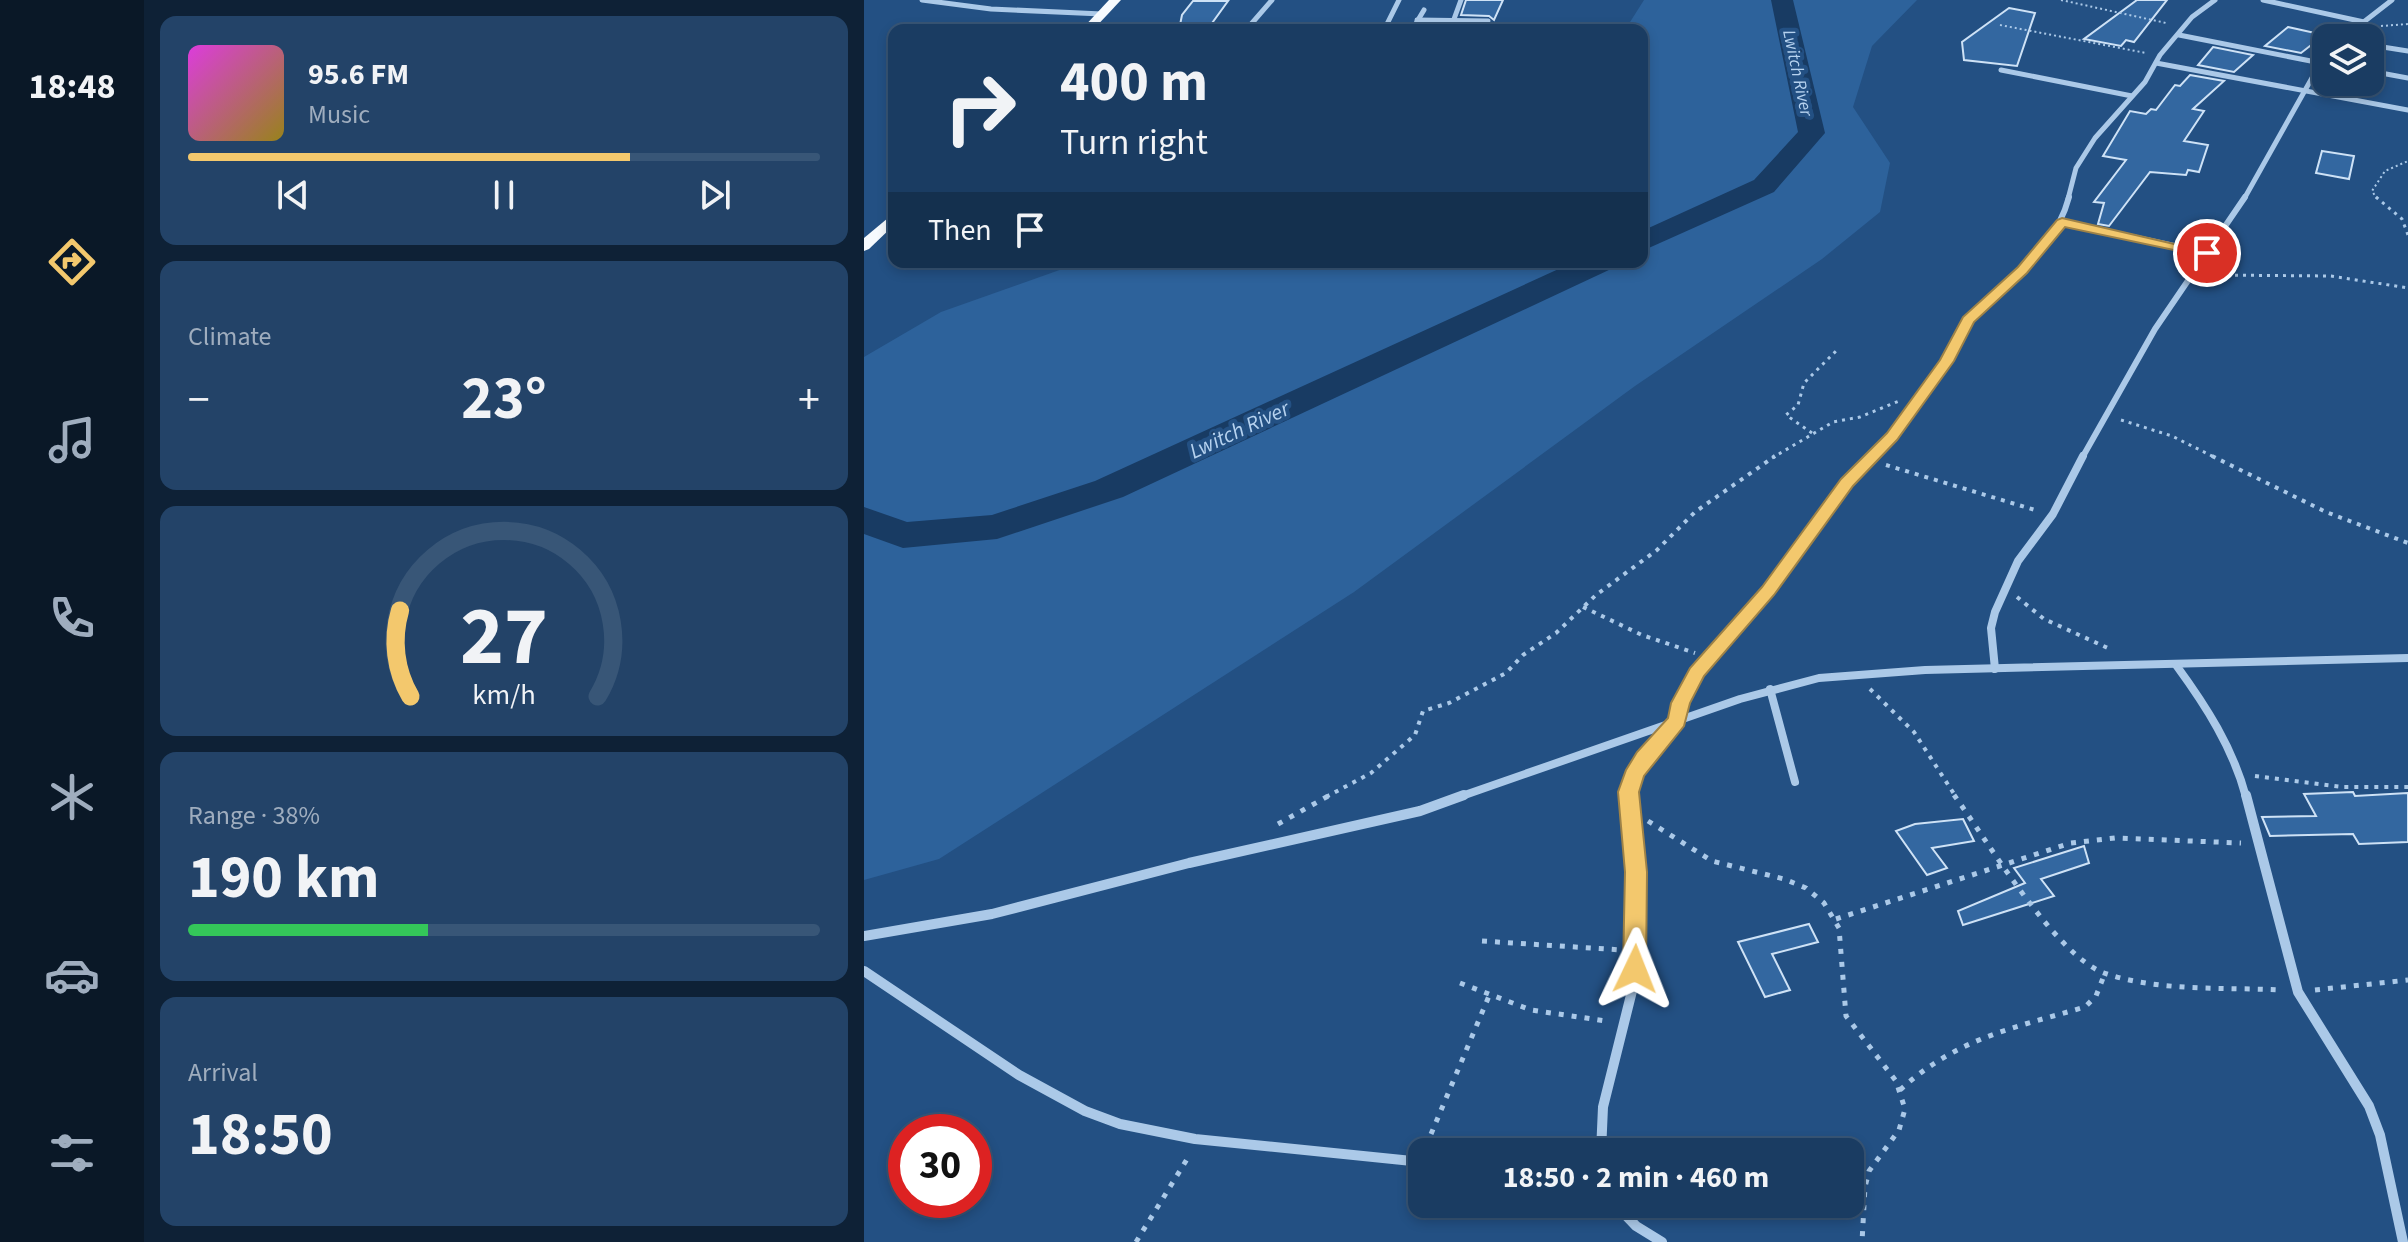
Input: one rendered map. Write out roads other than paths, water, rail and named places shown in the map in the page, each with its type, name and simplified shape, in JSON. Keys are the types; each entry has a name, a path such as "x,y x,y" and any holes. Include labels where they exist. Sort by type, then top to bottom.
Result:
{"highway":[{"path":"1093,24 1115,0"},
{"path":"864,246 888,223"}],"street":[{"path":"922,0 954,5 1102,14"},
{"path":"954,5 961,0"},
{"path":"1251,24 1272,0"},
{"path":"1387,24 1399,0"},
{"path":"1452,24 1461,0"},
{"path":"1602,1138 1603,1107 1625,1020 1637,951 1629,792 1644,757 1677,721 1687,690 1708,658 1768,591 1838,493 1892,437 1947,361 1968,320 2023,270 2062,222 2082,156 2192,17 2215,0"},
{"path":"2263,0 2364,22"},
{"path":"2361,24 2392,0"},
{"path":"1415,24 1424,10"},
{"path":"1417,20 1488,21"},
{"path":"2179,35 2312,61"},
{"path":"2384,47 2408,51"},
{"path":"2156,63 2408,110"},
{"path":"2001,70 2132,96"},
{"path":"2384,74 2408,78"},
{"path":"1995,669 1991,628 2018,561 2053,514 2104,415 2155,329 2238,211 2274,141 2312,80"},
{"path":"2062,222 2207,253"},
{"path":"864,936 992,914 1264,846 1420,811 1770,689 1852,674 2408,658"},
{"path":"2176,665 2209,710 2240,774 2298,992 2369,1106 2380,1135 2403,1242"},
{"path":"1770,689 1795,782"},
{"path":"864,971 986,1054 1060,1098 1117,1123 1160,1135 1199,1141 1350,1152 1408,1160"},
{"path":"1628,1218 1662,1242"}],"waterway":[{"name":"Lwitch River","path":"1648,239 1764,186 1812,133 1782,0"},
{"name":"Lwitch River","path":"864,519 903,535 997,527 1109,489 1587,268"}]}
